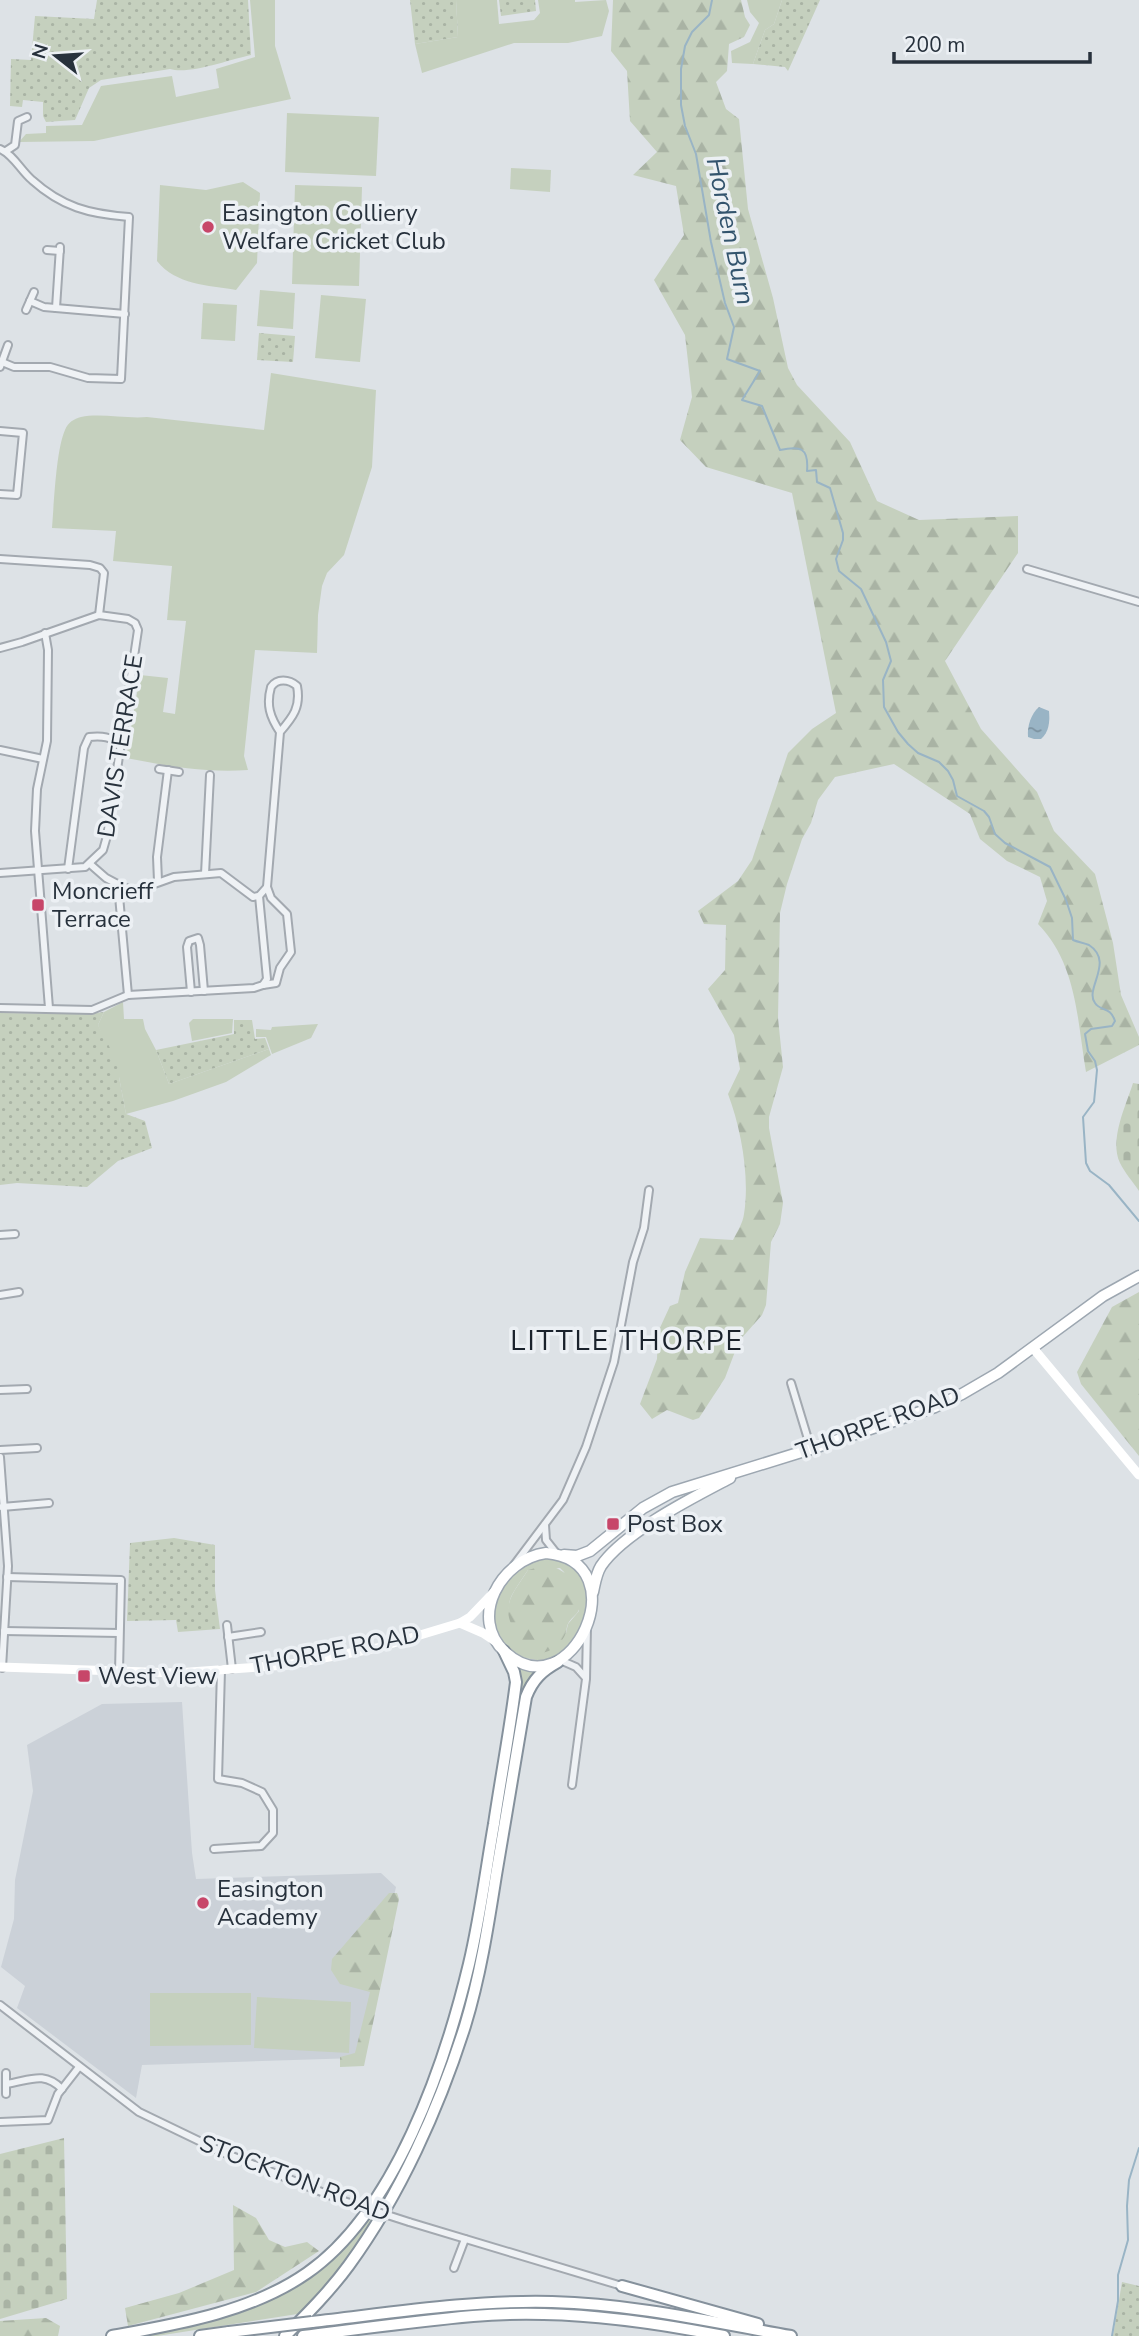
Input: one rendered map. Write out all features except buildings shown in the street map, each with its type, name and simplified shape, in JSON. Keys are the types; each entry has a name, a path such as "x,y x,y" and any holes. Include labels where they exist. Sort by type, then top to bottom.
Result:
{"highway":[{"path":"112,2336 182,2323 259,2299 288,2285 323,2261 343,2242 388,2180 424,2103 450,2034 469,1964 515,1690 514,1672 504,1651"},
{"path":"285,2336 324,2297 350,2264 414,2154 442,2091 465,2025 481,1962 526,1697 530,1685 541,1672 559,1661"},
{"path":"622,2286 804,2336"},
{"path":"200,2336 480,2303 551,2302 640,2309 791,2336"},
{"path":"303,2336 474,2316 519,2314 616,2319 724,2336"}],"main road":[{"name":"THORPE ROAD","path":"560,1555 577,1556 590,1551 643,1508 672,1493 935,1407 974,1387 1033,1348 1103,1296 1139,1276"},
{"path":"1033,1348 1139,1475"},
{"name":"THORPE ROAD","path":"592,1596 597,1573 602,1565 638,1532 670,1511 751,1467"},
{"path":"460,1623 483,1633 522,1663 534,1665 559,1661 578,1646 587,1624 592,1596 584,1571 576,1563 560,1555 536,1554 525,1558 511,1570 495,1591 488,1611 488,1623 495,1642"},
{"name":"THORPE ROAD","path":"1,1667 176,1672 286,1665 377,1648 460,1623 495,1591"}],"street":[{"path":"3,150 12,149 15,145 18,121 27,117"},
{"path":"3,150 52,196 87,212 129,217 121,379 88,378 50,367 1,365 8,345"},
{"path":"47,250 60,249 57,308"},
{"path":"26,310 34,292"},
{"path":"30,301 44,307 125,314"},
{"path":"0,431 23,433 17,495 0,494"},
{"path":"0,559 90,565 100,568 104,573 99,615 0,648"},
{"path":"1027,569 1139,602"},
{"name":"DAVIS TERRACE","path":"90,864 103,850 107,836 138,630 135,623 128,619 99,615"},
{"path":"45,633 48,650 47,741 37,789 36,817 49,1009"},
{"path":"0,1008 92,1010 128,995 254,988 276,983 280,968 291,952 287,914 271,898 267,887 280,732 268,709 268,700 271,687 283,680 297,686 298,694 296,714 280,732"},
{"path":"68,869 84,748 89,737 97,736 109,737 121,746"},
{"path":"0,750 43,759"},
{"path":"159,769 179,772"},
{"path":"158,881 157,857 168,770"},
{"path":"205,874 210,775"},
{"path":"200,785 209,785"},
{"path":"0,873 68,869 90,864 106,878 135,891 174,877 221,873 253,897 259,896 267,887"},
{"path":"118,885 128,995"},
{"path":"259,896 267,979 263,985"},
{"path":"191,992 187,947 193,938 198,938 200,945 204,991"},
{"path":"511,1570 563,1500 582,1458 614,1362 633,1262 644,1228 649,1189"},
{"path":"0,1235 15,1234"},
{"path":"0,1295 19,1292"},
{"path":"791,1383 811,1449"},
{"path":"0,1390 27,1389"},
{"path":"0,1450 37,1448"},
{"path":"0,1457 4,1566 7,1577 3,1591 1,1667"},
{"path":"2,1507 49,1503"},
{"path":"545,1525 546,1540 560,1555"},
{"path":"7,1577 121,1580 119,1672"},
{"path":"572,1785 586,1679 587,1624"},
{"path":"227,1625 232,1669"},
{"path":"228,1637 261,1632"},
{"path":"2,1634 119,1633"},
{"path":"559,1661 576,1667 586,1679"},
{"path":"214,1849 261,1846 272,1833 273,1810 262,1791 242,1783 218,1779 221,1670"},
{"name":"STOCKTON ROAD","path":"0,2005 139,2112 222,2152 344,2201 622,2286"},
{"path":"0,2122 48,2120 56,2098 79,2067"},
{"path":"6,2073 6,2094"},
{"path":"6,2084 45,2077 62,2089"},
{"path":"454,2268 465,2239"}],"shaded area":[{"name":"Easington Academy","path":"182,1702 196,1879 381,1873 396,1887 357,2058 142,2065 136,2098 17,2008 25,1986 1,1967 14,1919 15,1880 33,1791 27,1745 102,1704"}],"green space":[{"path":"97,0 248,0 251,55 188,70 170,69 101,80 89,88 75,120 46,122 43,102 23,100 22,107 10,106 11,59 31,60 35,16 94,19"},
{"path":"250,0 275,0 275,46 291,99 94,141 19,142 26,134 46,133 46,126 82,125 101,86 172,76 176,97 219,88 216,69 255,57"},
{"path":"410,0 456,0 458,37 415,44"},
{"path":"456,0 497,0 499,24 534,20 540,13 538,0 606,0 609,11 602,36 568,43 514,43 422,73 415,44 458,37"},
{"path":"499,0 535,0 536,11 501,16"},
{"path":"613,0 741,0 750,25 744,37 729,44 727,71 716,82 726,109 739,119 748,209 773,298 788,368 797,385 850,442 877,501 919,520 1018,516 1018,553 945,661 981,729 1037,792 1054,831 1095,874 1113,943 1121,995 1139,1037 1139,1045 1086,1072 1068,974 1051,940 1038,924 1047,901 1040,877 1007,861 980,839 970,814 894,764 835,777 818,800 811,823 802,839 780,913 778,1018 783,1067 769,1117 769,1128 783,1203 780,1224 771,1242 766,1305 762,1315 739,1341 725,1378 699,1418 693,1420 667,1410 652,1419 640,1404 657,1359 658,1332 670,1306 678,1303 685,1272 700,1238 733,1240 741,1224 746,1200 743,1153 728,1094 740,1069 734,1035 708,989 725,970 726,925 704,924 698,911 738,881 752,860 788,753 812,729 836,713 792,493 706,467 680,440 692,397 685,335 654,280 684,235 676,186 633,175 657,152 630,121 627,71 611,51"},
{"path":"747,0 782,0 774,24 765,30 753,64 732,63 731,51 750,42 759,23 750,12"},
{"path":"782,0 820,0 788,71 785,67 753,64 765,30 774,24"},
{"path":"287,113 379,117 376,176 285,172"},
{"path":"511,168 551,170 550,192 510,189"},
{"name":"Easington Colliery Welfare Cricket Club","path":"243,182 260,193 257,263 236,290 193,283 165,269 157,261 160,185 206,190"},
{"path":"295,185 362,187 359,286 292,284"},
{"path":"260,290 295,293 293,329 257,326"},
{"path":"321,295 366,299 360,362 315,358"},
{"path":"203,303 237,305 235,341 201,339"},
{"path":"259,333 295,336 293,362 257,360"},
{"path":"271,373 376,390 372,467 344,555 327,573 322,586 317,653 255,650 244,756 248,770 202,770 126,758 140,675 168,678 163,712 175,714 186,621 167,620 172,566 113,561 116,531 52,528 57,463 65,430 76,419 97,416 147,417 264,430"},
{"path":"123,1002 124,1019 143,1019 169,1084 269,1049 271,1055 226,1082 126,1114 119,1077 98,1025 104,1012"},
{"path":"104,1012 98,1025 121,1069 119,1077 126,1114 145,1121 152,1148 118,1161 87,1187 17,1183 0,1185 0,1013"},
{"path":"193,1019 233,1019 232,1033 192,1041 189,1023"},
{"path":"234,1020 252,1020 255,1039 265,1038 269,1049 169,1084 156,1050 234,1034"},
{"path":"318,1024 311,1038 272,1054 266,1037 256,1037 256,1029 271,1030 272,1027"},
{"path":"1133,1083 1139,1084 1139,1191 1120,1163 1116,1144"},
{"path":"1139,1292 1139,1456 1081,1384 1077,1372 1112,1307"},
{"path":"174,1538 215,1545 215,1590 220,1629 178,1632 176,1620 127,1621 130,1543"},
{"path":"544,1558 554,1558 574,1567 583,1581 586,1597 584,1616 578,1633 567,1647 554,1657 537,1660 512,1651 501,1639 495,1625 494,1611 498,1597 506,1584 530,1564","holes":["560,1568 579,1611 568,1624 566,1633 517,1636 512,1625 510,1601 528,1570"]},
{"path":"547,1565 561,1570 577,1586 579,1609 568,1624 560,1643 549,1651 536,1653 516,1648 516,1637 508,1607 528,1570"},
{"path":"516,1666 538,1671 527,1684 472,1984 462,2022 434,2101 398,2176 354,2247 304,2313 157,2336 131,2336 266,2301 299,2285 346,2246 366,2223 398,2171 457,2023"},
{"path":"389,1893 397,1893 399,1899 364,2066 340,2067 340,2057 355,2053 370,1992 340,1984 331,1970 332,1959"},
{"path":"150,1993 251,1993 251,2045 150,2046"},
{"path":"257,1997 351,2002 349,2053 254,2048"},
{"path":"64,2138 67,2299 0,2319 0,2154"},
{"path":"233,2205 256,2218 269,2240 285,2247 307,2242 319,2251 256,2292 128,2326 125,2308 179,2293 234,2270"},
{"path":"1122,2282 1139,2286 1139,2336 1113,2336"},
{"path":"46,2318 60,2326 58,2336 0,2336 0,2321"}],"water":[{"path":"1039,707 1049,711 1049,723 1044,736 1034,739 1028,737 1028,729"}],"waterway":[{"name":"Horden Burn","path":"712,0 709,15 692,32 685,46 681,69 681,105 685,126 696,154 711,242 725,303 734,327 727,359 760,371 742,400 762,406 780,450 802,450 806,457 807,471 816,470 817,482 830,488 843,533 836,559 839,571 861,589 886,642 891,661 883,680 884,707 898,732 918,753 939,762 948,771 957,796 984,811 995,834 1005,843 1050,867 1072,918 1073,940 1089,945 1096,952 1099,967 1093,997 1097,1006 1111,1013 1115,1021 1112,1026 1091,1029 1085,1034 1088,1051 1097,1070 1094,1102 1083,1117 1086,1163 1090,1171 1109,1185 1139,1221"},
{"path":"1112,2336 1118,2301 1118,2275 1128,2240 1129,2180 1139,2148"}],"place":[{"name":"Easington Colliery Welfare Cricket Club","path":"208,227"},
{"name":"Moncrieff Terrace","path":"38,905"},
{"name":"Post Box","path":"613,1524"},
{"name":"West View","path":"84,1676"},
{"name":"Easington Academy","path":"203,1903"}],"district":[{"name":"LITTLE THORPE","path":"627,1340"}]}
